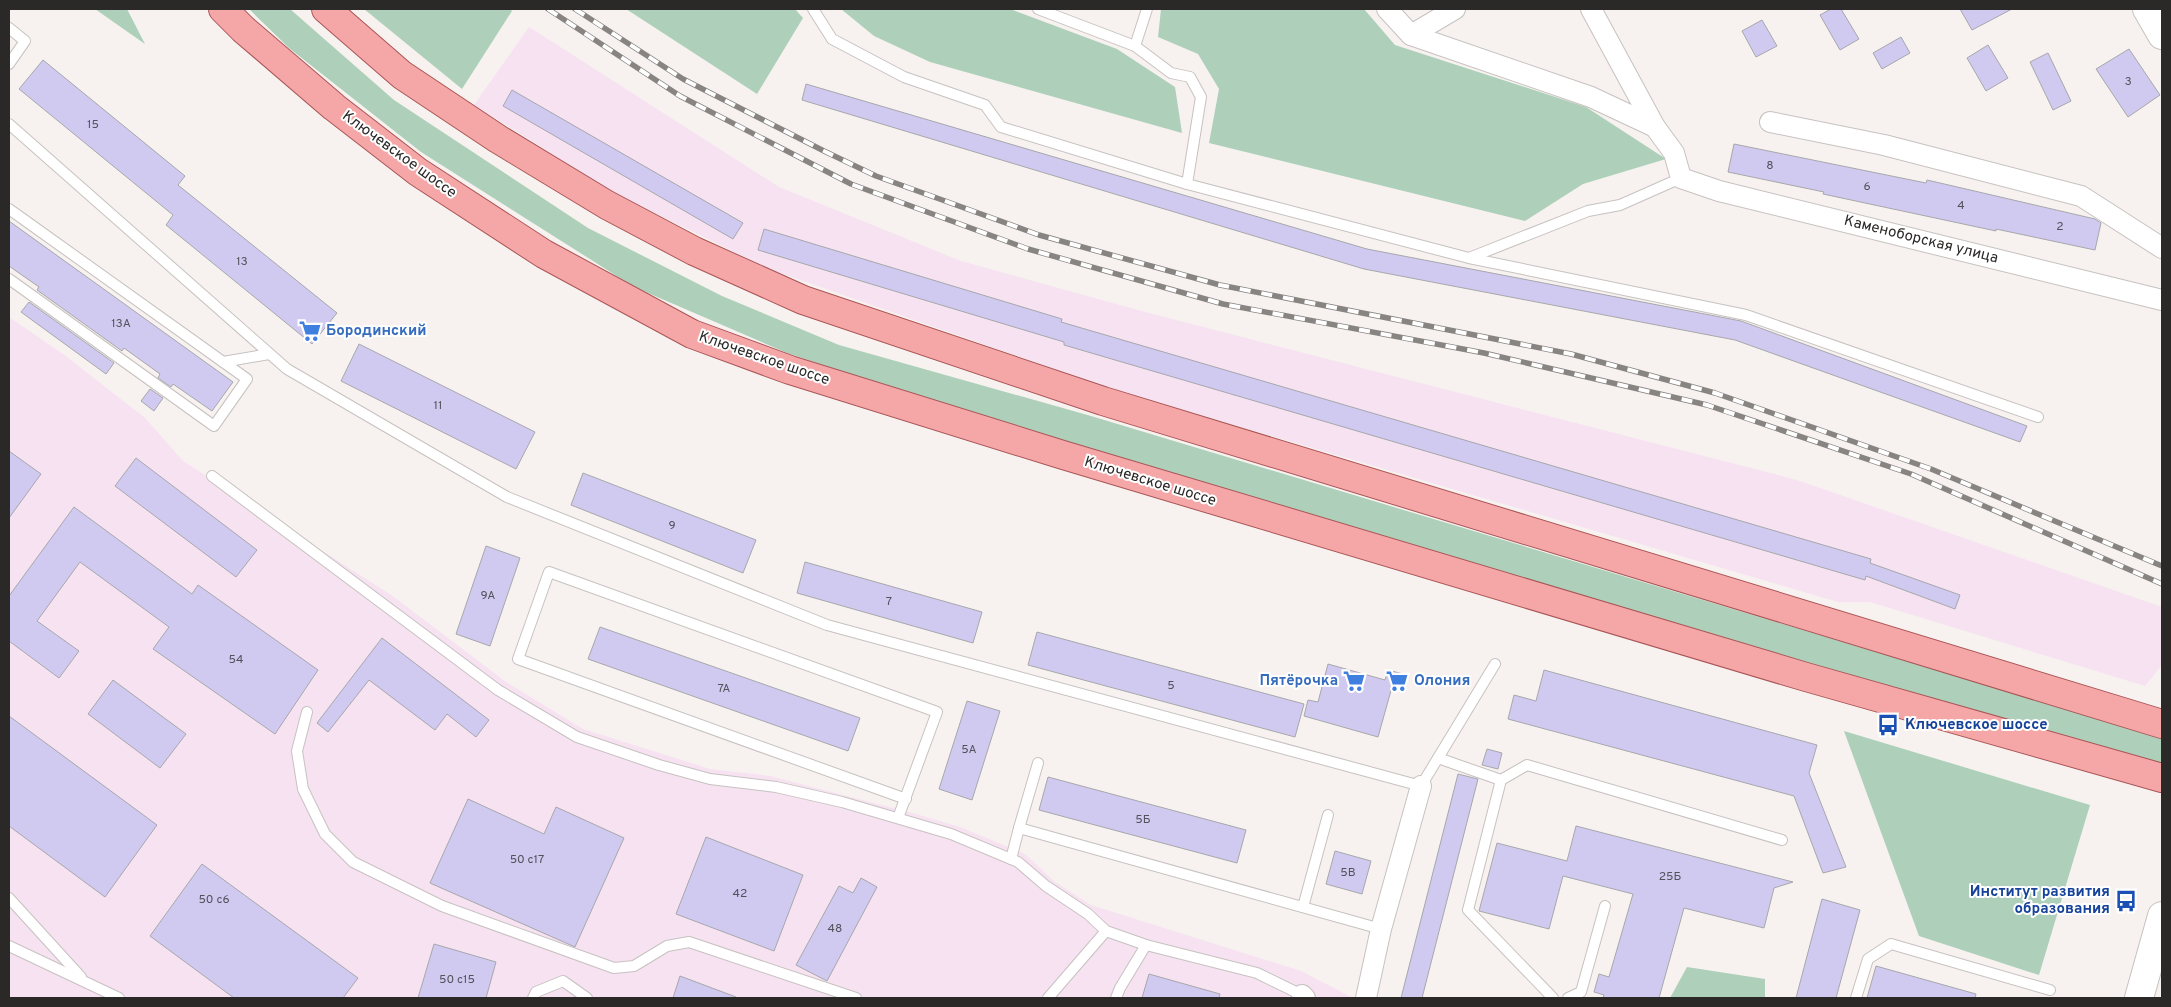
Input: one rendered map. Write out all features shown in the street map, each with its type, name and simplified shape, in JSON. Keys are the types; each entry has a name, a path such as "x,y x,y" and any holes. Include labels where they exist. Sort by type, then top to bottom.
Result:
{"main road":[{"name":"Ключевское шоссе","path":"223,9 243,29 334,108 418,172 544,254 692,334 790,370 1101,467 1787,672 2162,778"},
{"path":"326,9 402,75 506,144 607,205 694,251 803,300 1112,404 2162,724"},
{"path":"2147,9 2162,35"},
{"path":"2139,998 2156,966 2162,916"}],"street":[{"path":"1387,9 1411,35 1591,97 1655,127"},
{"path":"1411,35 1455,9"},
{"path":"1591,9 1655,127 1674,153 1682,178"},
{"path":"1770,122 1884,145 2081,196 2162,248"},
{"name":"Каменоборская улица","path":"1682,178 1719,191 2162,300"},
{"path":"1366,998 1381,929 1421,786"}],"lane":[{"path":"813,9 832,39 904,77 985,105 1001,127 1187,184 1469,258 1746,314 2038,417"},
{"path":"1038,9 1135,46 1171,73 1190,77 1201,97 1187,184"},
{"path":"1135,46 1147,9"},
{"path":"9,28 25,42 9,64"},
{"path":"9,124 287,369 507,497 827,625 1421,786 1495,664"},
{"path":"1469,258 1588,211 1620,205 1682,178"},
{"path":"9,209 247,379 214,426 9,279"},
{"path":"223,362 269,354"},
{"path":"212,476 498,690 577,737 658,765 710,779 776,787 842,802 951,834 1018,862 1046,886 1088,914 1106,931 1146,946 1257,973 1303,997"},
{"path":"898,818 906,799 937,712 549,572 518,659 906,799"},
{"path":"308,712 297,752 302,789 325,834 354,862 442,906 614,968 634,966 667,946 689,942 856,998"},
{"path":"1438,758 1501,780"},
{"path":"1011,859 1038,763"},
{"path":"1553,998 1468,910 1501,780 1527,765 1782,840"},
{"path":"1302,907 1328,815"},
{"path":"1020,828 1381,929"},
{"path":"9,898 84,981"},
{"path":"1568,998 1581,992 1605,906"},
{"path":"1048,998 1106,931"},
{"path":"1856,998 1868,959 1891,944 2050,990"},
{"path":"9,946 119,998"},
{"path":"1116,998 1120,988 1146,946"},
{"path":"533,998 536,992 563,981 587,998"}],"shaded area":[{"path":"529,27 779,187 961,261 1145,312 1797,480 2162,607 2162,665 2145,686 1870,602 1838,602 1111,389 769,269 618,195 474,105"},
{"path":"9,317 67,357 145,418 183,461 394,597 506,682 583,729 710,769 770,776 960,827 1025,854 1055,882 1091,905 1301,971 1353,998 9,998"}],"green space":[{"path":"95,9 127,9 145,44"},
{"path":"249,9 290,9 394,100 588,228 722,296 839,345 1091,416 2162,738 2162,761 2154,765 1065,445 787,353 634,287 421,152 289,48"},
{"path":"364,9 510,9 512,11 462,89"},
{"path":"626,9 795,9 803,18 757,94"},
{"path":"841,9 1010,9 1117,49 1175,87 1182,133 930,62 874,36"},
{"path":"1161,9 1364,9 1395,45 1586,107 1666,159 1583,184 1525,221 1209,143 1219,89 1198,54 1158,37"},
{"path":"1844,731 2090,805 2039,975 1919,936"},
{"path":"1687,967 1765,979 1765,998 1670,998"}],"building":[{"path":"1831,9 1841,9 1859,39 1840,50 1820,15"},
{"path":"1960,9 2012,9 1972,30"},
{"path":"1762,20 1777,46 1756,57 1742,31"},
{"path":"1901,37 1910,53 1882,69 1873,53"},
{"path":"1988,45 2008,78 1986,91 1967,58"},
{"path":"2129,49 2160,95 2128,117 2096,69"},
{"path":"2048,53 2071,101 2053,110 2030,62"},
{"path":"43,60 185,176 178,185 337,313 312,344 166,225 173,215 19,89"},
{"path":"806,84 1367,249 1741,321 2027,426 2020,442 1735,340 1364,269 802,100"},
{"path":"512,90 743,223 733,239 503,106"},
{"path":"1734,144 1926,183 1927,180 2095,219 2101,223 2095,250 1996,229 1996,231 1728,172"},
{"path":"9,221 233,382 212,411 173,384 171,387 158,378 160,374 124,348 122,351 37,290 39,287 9,266"},
{"path":"764,229 1062,319 1061,322 1871,559 1870,563 1960,595 1955,609 1866,576 1865,580 1064,345 1064,342 758,250"},
{"path":"29,302 114,363 106,374 21,312"},
{"path":"359,344 535,432 516,469 341,381"},
{"path":"150,389 163,398 154,411 141,401"},
{"path":"9,451 41,474 9,518"},
{"path":"136,458 257,550 236,577 115,486"},
{"path":"583,473 756,540 743,573 571,505"},
{"path":"74,507 192,594 198,585 318,670 275,734 153,649 169,627 80,562 37,621 79,651 59,678 9,641 9,596"},
{"path":"486,546 520,558 490,646 456,634"},
{"path":"805,562 982,612 973,643 797,593"},
{"path":"600,627 860,718 848,751 588,659"},
{"path":"1037,632 1304,704 1295,737 1028,665"},
{"path":"382,638 489,720 476,737 447,714 435,730 369,680 328,732 317,723"},
{"path":"1328,664 1385,680 1388,670 1407,675 1403,690 1392,687 1378,737 1304,716 1308,700 1318,702"},
{"path":"1544,670 1817,745 1809,773 1846,867 1823,873 1794,796 1508,719 1514,695 1536,701"},
{"path":"113,680 186,734 160,768 88,714"},
{"path":"967,701 1000,711 972,800 939,789"},
{"path":"9,716 157,825 105,897 9,826"},
{"path":"1487,749 1502,753 1498,769 1482,765"},
{"path":"1458,774 1478,779 1422,998 1401,998"},
{"path":"1048,777 1246,830 1237,863 1039,810"},
{"path":"468,799 544,834 556,807 624,838 575,947 430,883"},
{"path":"1576,826 1793,882 1774,888 1764,928 1684,908 1659,998 1603,998 1604,995 1594,992 1599,974 1609,977 1633,894 1563,876 1549,929 1479,911 1497,843 1567,861"},
{"path":"706,837 803,875 774,951 676,914"},
{"path":"1335,851 1371,861 1362,894 1326,884"},
{"path":"202,864 358,978 343,998 234,998 150,936"},
{"path":"861,878 877,887 827,981 796,965 839,886 853,893"},
{"path":"1822,899 1860,910 1836,998 1796,998"},
{"path":"434,944 496,962 486,998 418,998"},
{"path":"1876,966 1976,994 1975,998 1867,998"},
{"path":"1149,974 1220,994 1219,998 1142,998"},
{"path":"680,976 736,997 736,998 673,998"}],"railway":[{"path":"548,9 680,96 851,184 1028,249 1223,304 1484,353 1707,405 1911,474 2162,584"},
{"path":"575,9 683,79 824,151 876,176 1039,235 1220,285 1571,354 1715,393 1931,469 2162,566"}],"place":[{"name":"Бородинский","path":"310,331"},
{"name":"Пятёрочка","path":"1354,681"},
{"name":"Олония","path":"1397,681"},
{"name":"Ключевское шоссе","path":"1888,725"},
{"name":"Институт развития образования","path":"2126,901"}]}
